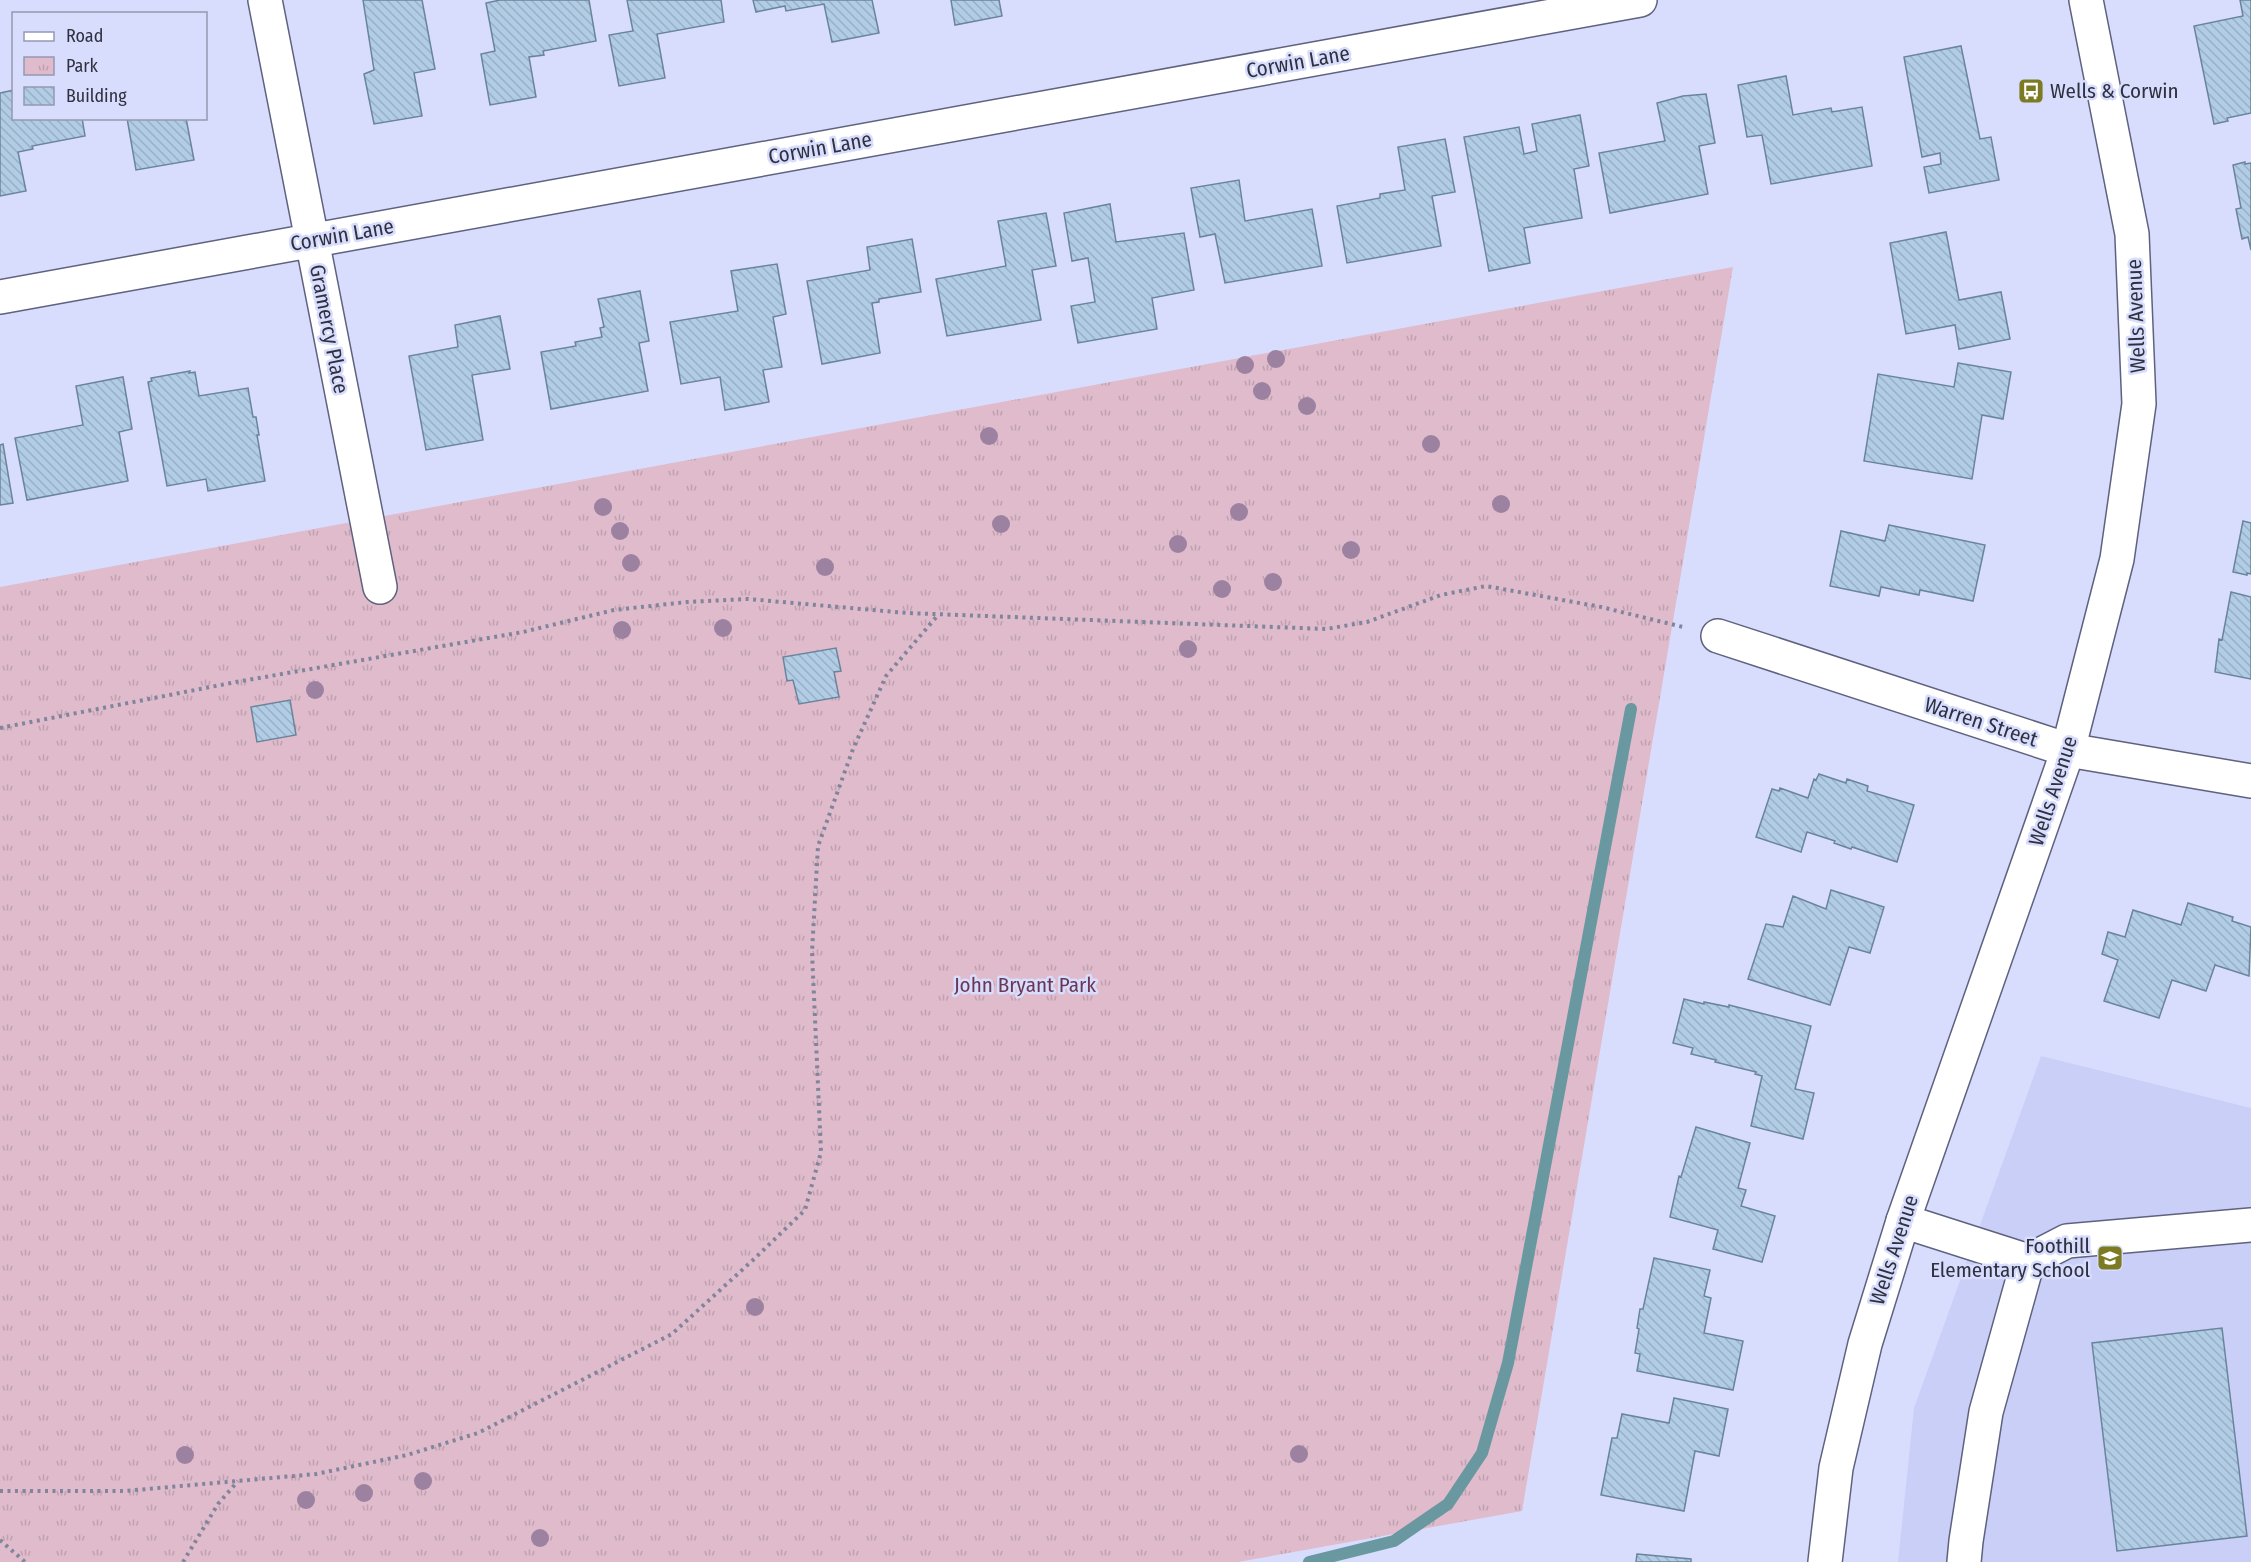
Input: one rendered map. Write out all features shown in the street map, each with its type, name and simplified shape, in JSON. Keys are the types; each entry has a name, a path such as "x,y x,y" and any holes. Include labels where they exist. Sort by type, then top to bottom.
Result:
{"street":[{"name":"Gramercy Place","path":"265,0 380,587"},
{"name":"Corwin Lane","path":"0,297 1641,0"},
{"name":"Wells Avenue","path":"1824,1562 1839,1457 1865,1344 1903,1221 2068,750 2117,559 2139,404 2132,234 2086,0"},
{"name":"Warren Street","path":"1718,636 2068,750 2251,781"},
{"path":"1903,1221 2028,1261 2067,1241 2251,1225"},
{"path":"1964,1562 1986,1412 2028,1261"}],"path":[{"path":"0,728 236,682 523,632 614,610 748,599 939,615 1326,628 1367,622 1440,595 1486,586 1601,607 1718,636"},
{"path":"0,1491 125,1491 328,1472 407,1455 488,1428 672,1334 753,1260 805,1210 821,1152 812,952 818,846 853,749 886,676 939,615"},
{"path":"183,1562 218,1504 239,1480"},
{"path":"0,1540 25,1562"}],"shaded area":[{"name":"Foothill Elementary School","path":"2041,1056 2251,1108 2251,1562 1898,1562 1914,1408"}],"green space":[{"name":"John Bryant Park","path":"1733,267 1522,1511 1238,1562 0,1562 0,587"}],"building":[{"path":"363,0 422,0 435,69 414,73 422,116 374,124 364,74 374,70"},
{"path":"500,0 589,0 596,41 543,51 544,55 529,57 536,97 490,105 481,54 495,51 486,3"},
{"path":"627,0 721,0 724,22 657,34 665,78 619,86 609,35 633,31"},
{"path":"753,0 872,0 879,33 832,42 824,4 786,11 785,6 756,12"},
{"path":"951,0 999,0 1002,16 955,25"},
{"path":"2240,0 2251,0 2251,113 2227,118 2228,121 2214,124 2194,26 2243,16"},
{"path":"1961,46 1980,139 1991,137 1999,180 1929,193 1924,167 1941,164 1940,153 1922,157 1904,57"},
{"path":"1786,76 1793,115 1831,108 1832,112 1862,107 1872,166 1771,184 1762,135 1747,137 1738,85"},
{"path":"12,90 12,120 82,120 85,136 32,146 33,149 18,152 26,191 0,196 0,93"},
{"path":"1706,94 1715,143 1699,146 1708,194 1610,213 1599,153 1665,141 1657,103 1683,96"},
{"path":"1580,115 1589,166 1574,169 1582,218 1524,228 1530,263 1489,271 1464,137 1519,127 1524,154 1537,151 1532,124"},
{"path":"127,120 186,120 194,160 136,170"},
{"path":"1445,139 1455,192 1432,196 1441,246 1347,263 1337,206 1380,198 1380,194 1405,190 1398,147"},
{"path":"2245,162 2245,164 2251,163 2251,250 2248,237 2242,239 2236,209 2241,208 2233,165"},
{"path":"1239,180 1245,221 1312,209 1322,266 1225,283 1215,234 1200,237 1191,188"},
{"path":"1110,204 1116,242 1184,233 1194,290 1152,298 1157,329 1078,343 1071,306 1095,302 1088,258 1072,261 1064,213"},
{"path":"1046,213 1056,266 1032,270 1041,320 947,336 936,279 1006,266 998,221"},
{"path":"1946,232 1959,300 2001,292 2010,339 1959,349 1955,325 1906,334 1890,243"},
{"path":"912,239 921,292 879,299 879,302 872,303 880,353 822,364 807,281 870,270 867,247"},
{"path":"777,264 786,314 773,317 782,367 763,370 769,402 725,410 720,377 681,384 670,322 738,311 731,271"},
{"path":"640,291 649,341 639,343 648,391 551,409 541,352 576,346 575,342 602,337 600,328 604,327 598,299"},
{"path":"500,316 510,369 472,375 483,440 426,450 409,356 458,347 455,325"},
{"path":"1958,363 2011,372 2003,419 1982,415 1972,479 1864,461 1878,374 1954,387"},
{"path":"190,371 189,373 195,372 199,396 248,388 253,417 256,417 265,481 208,491 206,479 167,486 148,382 152,381 151,378"},
{"path":"123,377 132,429 119,432 128,481 27,500 15,438 83,425 76,386"},
{"path":"3,444 13,503 0,505 0,445"},
{"path":"2243,521 2251,523 2251,574 2247,573 2247,575 2233,572"},
{"path":"1889,525 1985,545 1973,601 1920,590 1919,595 1881,587 1879,596 1830,586 1841,531 1885,541"},
{"path":"2231,592 2251,597 2251,679 2215,672 2219,639 2222,640"},
{"path":"836,648 841,671 834,672 839,697 799,704 793,680 787,681 783,657"},
{"path":"290,700 296,735 257,742 251,707"},
{"path":"1819,774 1846,783 1847,779 1868,786 1867,791 1914,805 1897,862 1852,847 1851,849 1807,832 1801,852 1756,837 1772,789 1779,791 1780,788 1808,798 1814,779 1816,780"},
{"path":"1831,890 1884,907 1870,953 1849,947 1830,1005 1748,979 1766,924 1783,927 1793,896 1826,909"},
{"path":"2188,903 2233,917 2232,921 2251,927 2249,976 2215,965 2206,991 2172,980 2159,1018 2104,1001 2118,960 2102,954 2108,932 2125,937 2133,910 2181,925"},
{"path":"1684,999 1704,1004 1704,1002 1729,1007 1729,1005 1811,1026 1795,1089 1814,1093 1803,1139 1751,1126 1762,1076 1755,1074 1756,1072 1691,1054 1693,1048 1673,1043"},
{"path":"1696,1127 1750,1143 1738,1188 1746,1190 1741,1206 1775,1216 1762,1262 1713,1249 1718,1230 1670,1217 1679,1176 1681,1177"},
{"path":"1654,1258 1710,1270 1704,1296 1711,1298 1704,1333 1743,1341 1733,1390 1637,1371 1640,1354 1635,1353 1639,1329 1637,1328"},
{"path":"2222,1328 2247,1536 2117,1551 2092,1343"},
{"path":"1674,1398 1728,1409 1719,1456 1695,1451 1684,1511 1601,1495 1612,1438 1617,1438 1622,1414 1669,1423"},
{"path":"1637,1554 1691,1559 1691,1562 1636,1562"}],"waterway":[{"path":"1309,1562 1394,1541 1448,1504 1482,1453 1508,1363 1631,709"}],"place":[{"name":"Wells & Corwin","path":"2031,91"},
{"name":"Foothill Elementary School","path":"2110,1258"}]}
